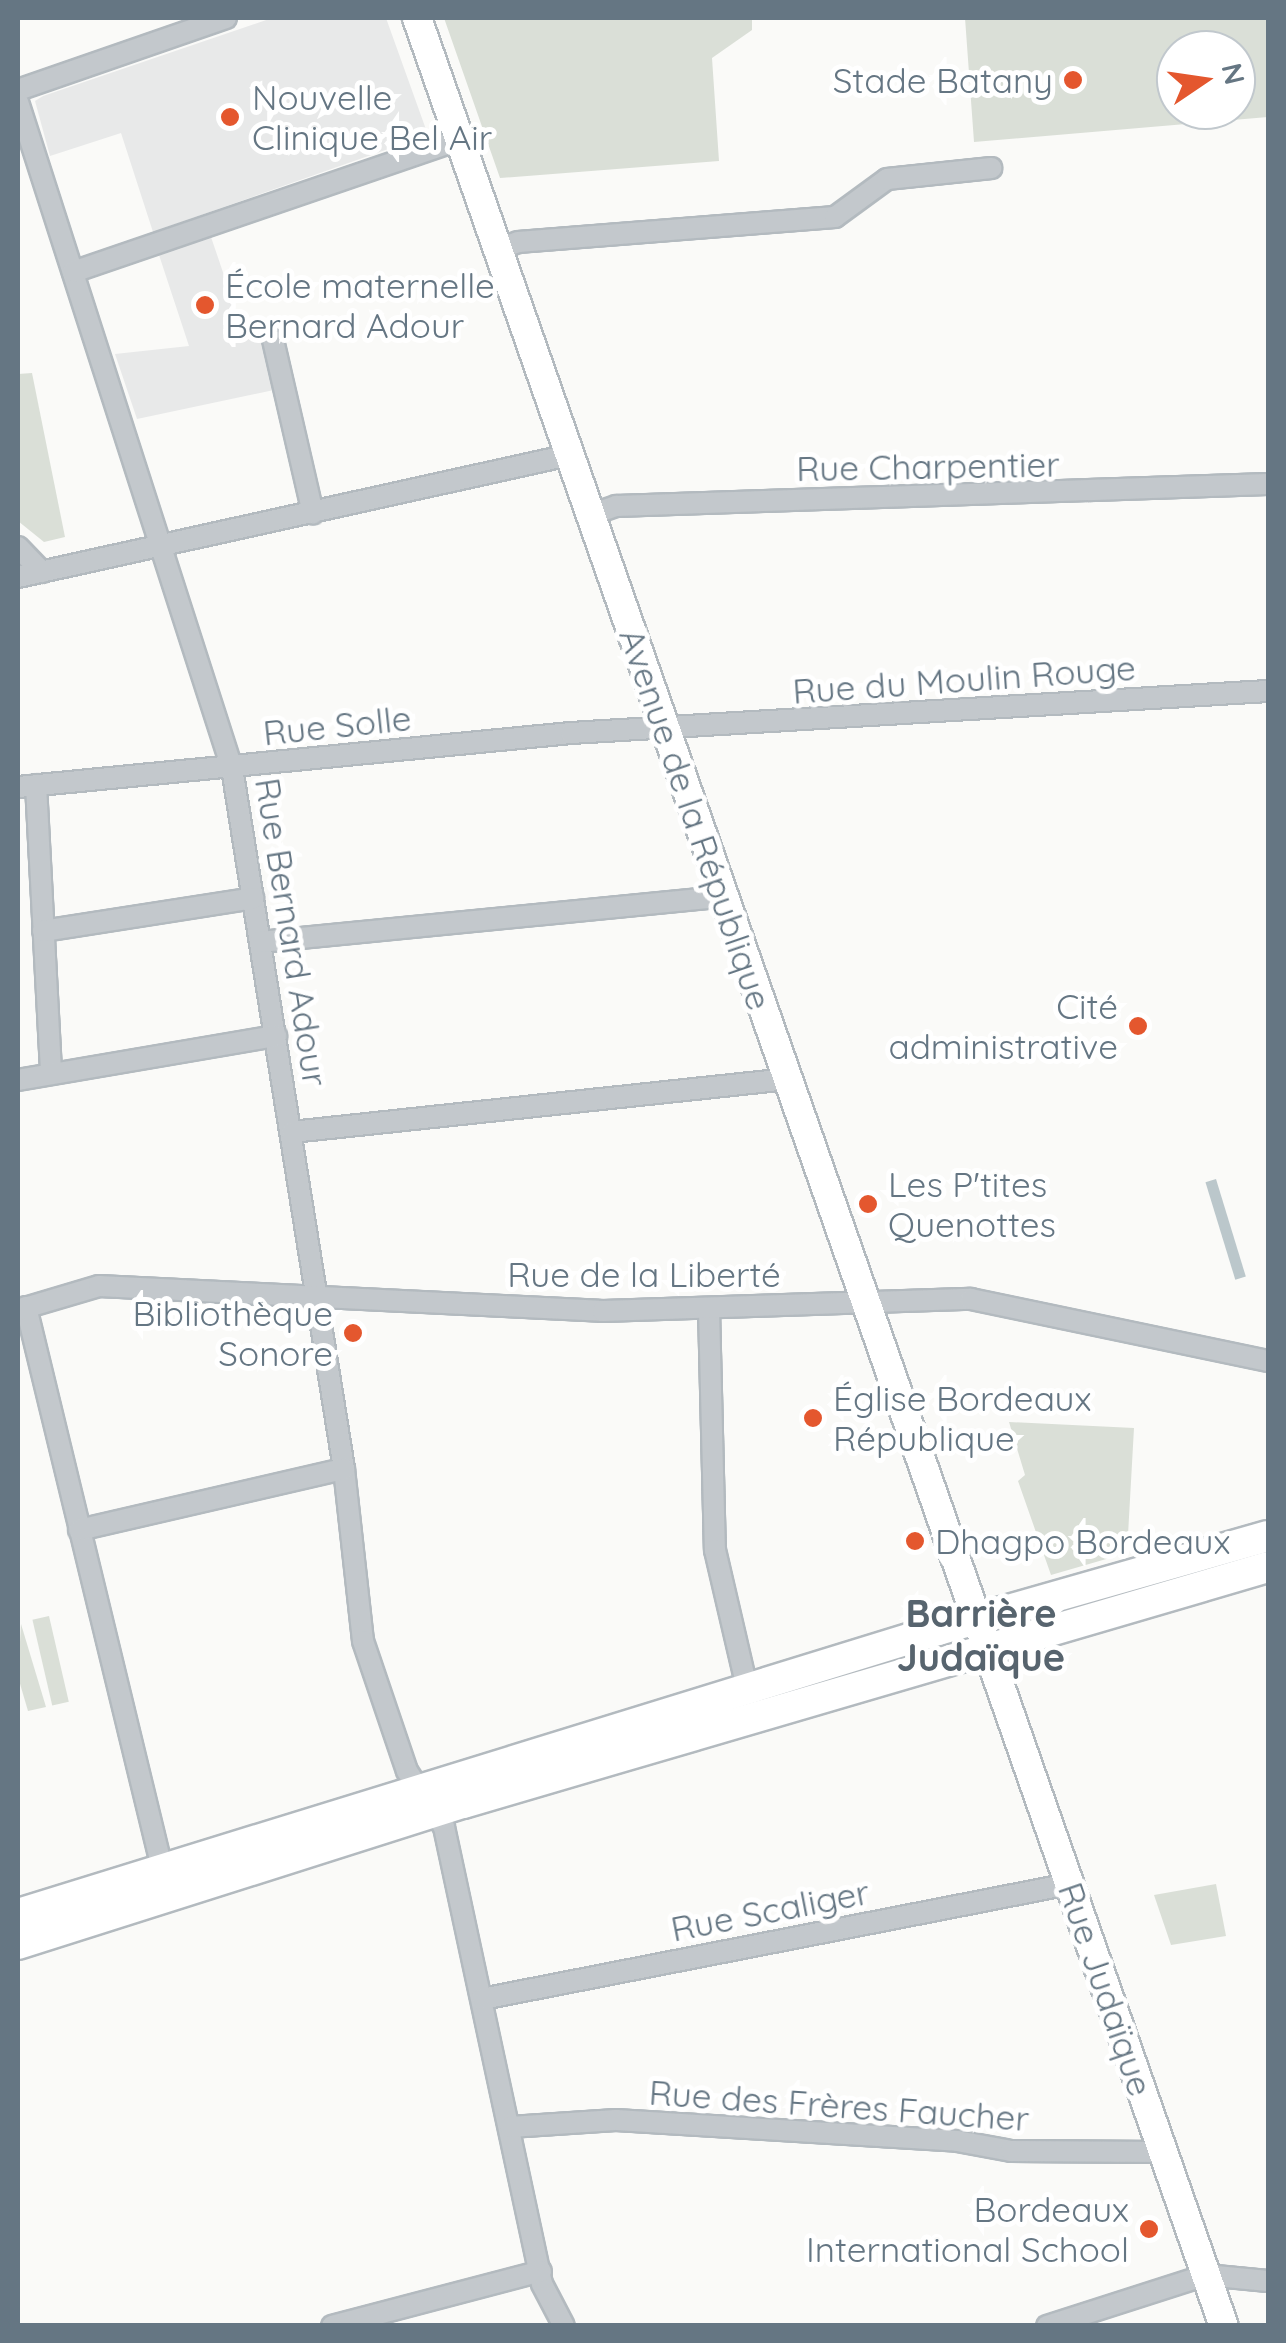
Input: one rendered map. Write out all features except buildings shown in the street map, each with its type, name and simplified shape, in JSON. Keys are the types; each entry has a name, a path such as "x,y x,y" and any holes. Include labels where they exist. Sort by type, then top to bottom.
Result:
{"main road":[{"name":"Avenue de la République","path":"417,18 976,1619"},
{"path":"18,1944 748,1692 976,1619 1268,1536"},
{"path":"18,1914 988,1652 1268,1567"},
{"name":"Rue Judaïque","path":"976,1619 1224,2326"},
{"path":"18,1924 91,1895"}],"street":[{"path":"18,90 226,18"},
{"name":"Rue Bernard Adour","path":"18,102 164,546 232,768 344,1468 363,1641 426,1801 444,1828 541,2271 564,2326"},
{"path":"73,272 459,140"},
{"path":"497,249 518,242 835,218 887,179 991,168"},
{"path":"273,340 313,513"},
{"path":"18,577 569,455"},
{"name":"Rue Charpentier","path":"590,514 616,506 988,499 1268,484"},
{"path":"18,547 42,572"},
{"name":"Rue du Moulin Rouge","path":"664,727 1268,691"},
{"name":"Rue Solle","path":"27,786 664,727"},
{"path":"27,786 43,931 51,1074"},
{"path":"260,942 723,897"},
{"path":"43,931 253,898"},
{"path":"18,1080 276,1036"},
{"path":"292,1132 786,1079"},
{"name":"Rue de la Liberté","path":"22,1308 99,1286 540,1310 710,1309 971,1299 1268,1361"},
{"path":"22,1308 163,1872"},
{"path":"710,1309 715,1550 748,1692"},
{"path":"79,1530 344,1468"},
{"name":"Rue Scaliger","path":"482,1998 1069,1884"},
{"name":"Rue des Frères Faucher","path":"510,2127 616,2120 957,2140 1011,2152 1163,2152"},
{"path":"332,2326 541,2271"},
{"path":"1048,2326 1206,2275 1268,2282"}],"shaded area":[{"name":"Nouvelle Clinique Bel Air","path":"272,18 386,18 428,135 153,232 121,133 50,156 35,101 43,96"},
{"path":"444,18 752,18 752,30 712,58 719,161 500,178"},
{"name":"Stade Batany","path":"965,18 1268,18 1268,117 1256,118 1256,30 1156,30 1156,127 974,142"},
{"name":"École maternelle Bernard Adour","path":"211,237 245,337 261,337 274,390 137,419 115,354 189,346 159,255"},
{"path":"32,373 65,537 44,542 18,521 18,374"},
{"path":"1216,1179 1246,1277 1235,1280 1205,1182"},
{"path":"1009,1422 1134,1428 1127,1553 1051,1575 1018,1481 1025,1475"},
{"path":"49,1616 69,1702 52,1706 32,1620"},
{"path":"21,1624 46,1707 28,1711 18,1677"},
{"path":"1216,1884 1226,1936 1171,1945 1154,1895"}],"place":[{"name":"Stade Batany","path":"1073,80"},
{"name":"Nouvelle Clinique Bel Air","path":"230,117"},
{"name":"École maternelle Bernard Adour","path":"205,305"},
{"name":"Cité administrative","path":"1138,1026"},
{"name":"Les P'tites Quenottes","path":"868,1204"},
{"name":"Bibliothèque Sonore","path":"353,1333"},
{"name":"Église Bordeaux République","path":"813,1418"},
{"name":"Dhagpo Bordeaux","path":"915,1541"},
{"name":"Bordeaux International School","path":"1149,2229"}],"district":[{"name":"Barrière Judaïque","path":"981,1636"}]}
